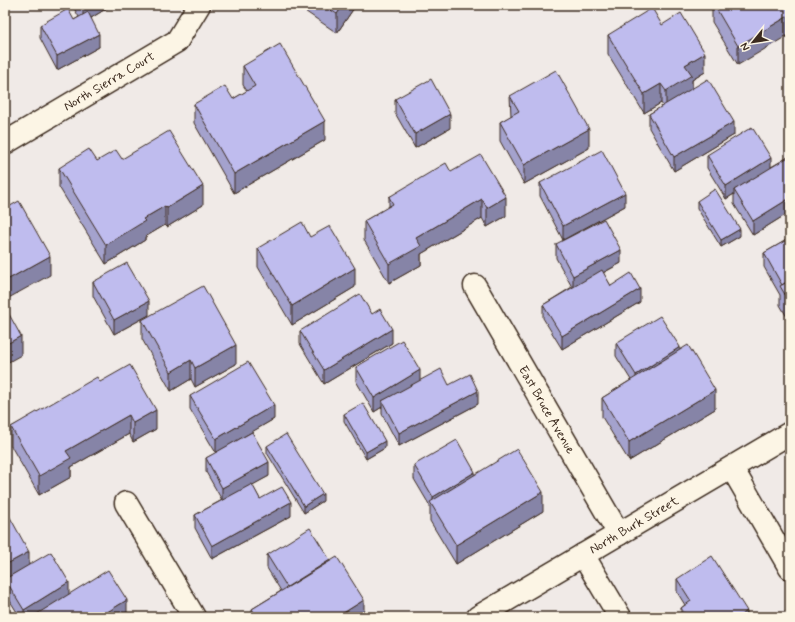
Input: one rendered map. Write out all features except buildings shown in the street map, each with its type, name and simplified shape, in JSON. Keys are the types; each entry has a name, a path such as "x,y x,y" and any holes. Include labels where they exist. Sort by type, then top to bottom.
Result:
{"street":[{"name":"North Sierra Court","path":"5,143 177,41 199,5"},
{"name":"East Bruce Avenue","path":"475,286 619,534"},
{"name":"North Burk Street","path":"478,617 790,433"},
{"path":"732,468 790,568"},
{"path":"126,503 194,617"},
{"path":"583,554 620,617"}]}
